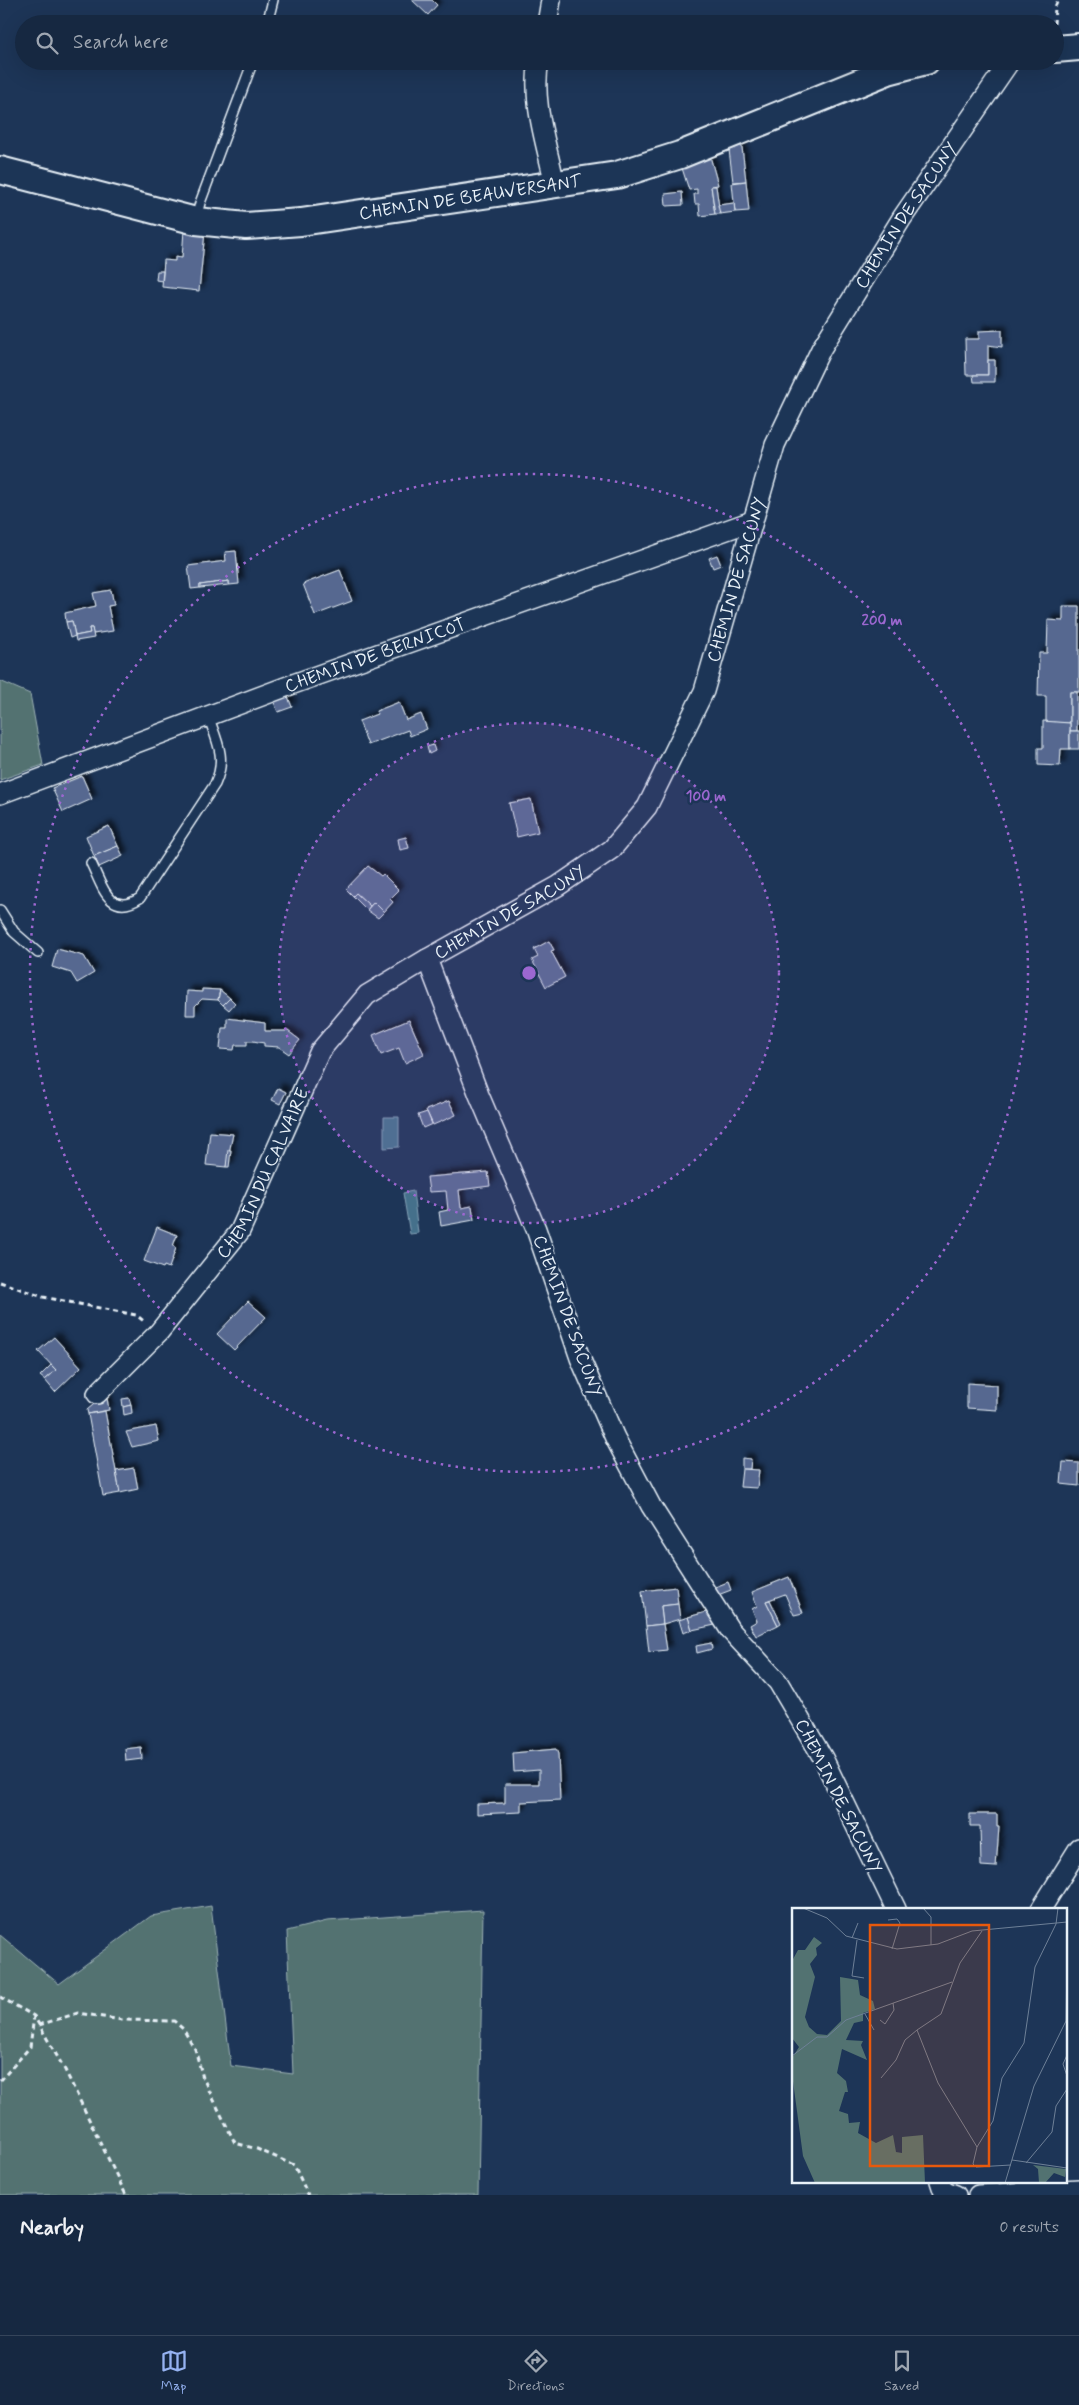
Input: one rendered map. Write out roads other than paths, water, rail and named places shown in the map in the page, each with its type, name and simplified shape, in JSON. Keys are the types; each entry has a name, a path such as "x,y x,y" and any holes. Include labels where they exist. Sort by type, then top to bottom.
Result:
{"street":[{"path":"548,15 551,0"},
{"path":"1064,48 1079,47"},
{"path":"538,70 538,103 555,185"},
{"name":"CHEMIN DE BEAUVERSANT","path":"0,170 196,221 246,226 301,222 617,175 680,156 888,70"},
{"name":"CHEMIN DE SACUNY","path":"896,1908 824,1758 778,1682 730,1630 651,1506 615,1438 580,1358 536,1229 479,1095 427,959 558,886 612,850 647,807 704,691 775,445 820,348 902,218 1004,70"},
{"name":"CHEMIN DE BERNICOT","path":"0,794 296,683 752,521"},
{"name":"CHEMIN DU CALVAIRE","path":"97,1394 159,1332 240,1231 320,1051 367,995 427,959"},
{"path":"1042,1908 1079,1848"},
{"path":"940,2182 943,2190 956,2195"},
{"path":"978,2195 1079,2189"}],"lane":[{"path":"269,15 273,0"},
{"path":"196,221 200,203 249,70"},
{"path":"91,863 112,902 120,905 131,904 140,898 221,772 220,751 208,716"},
{"path":"0,910 14,932 38,953"}],"water":[{"path":"384,1117 399,1117 399,1147 384,1148"},
{"path":"413,1191 418,1233 410,1234 403,1193"}]}
